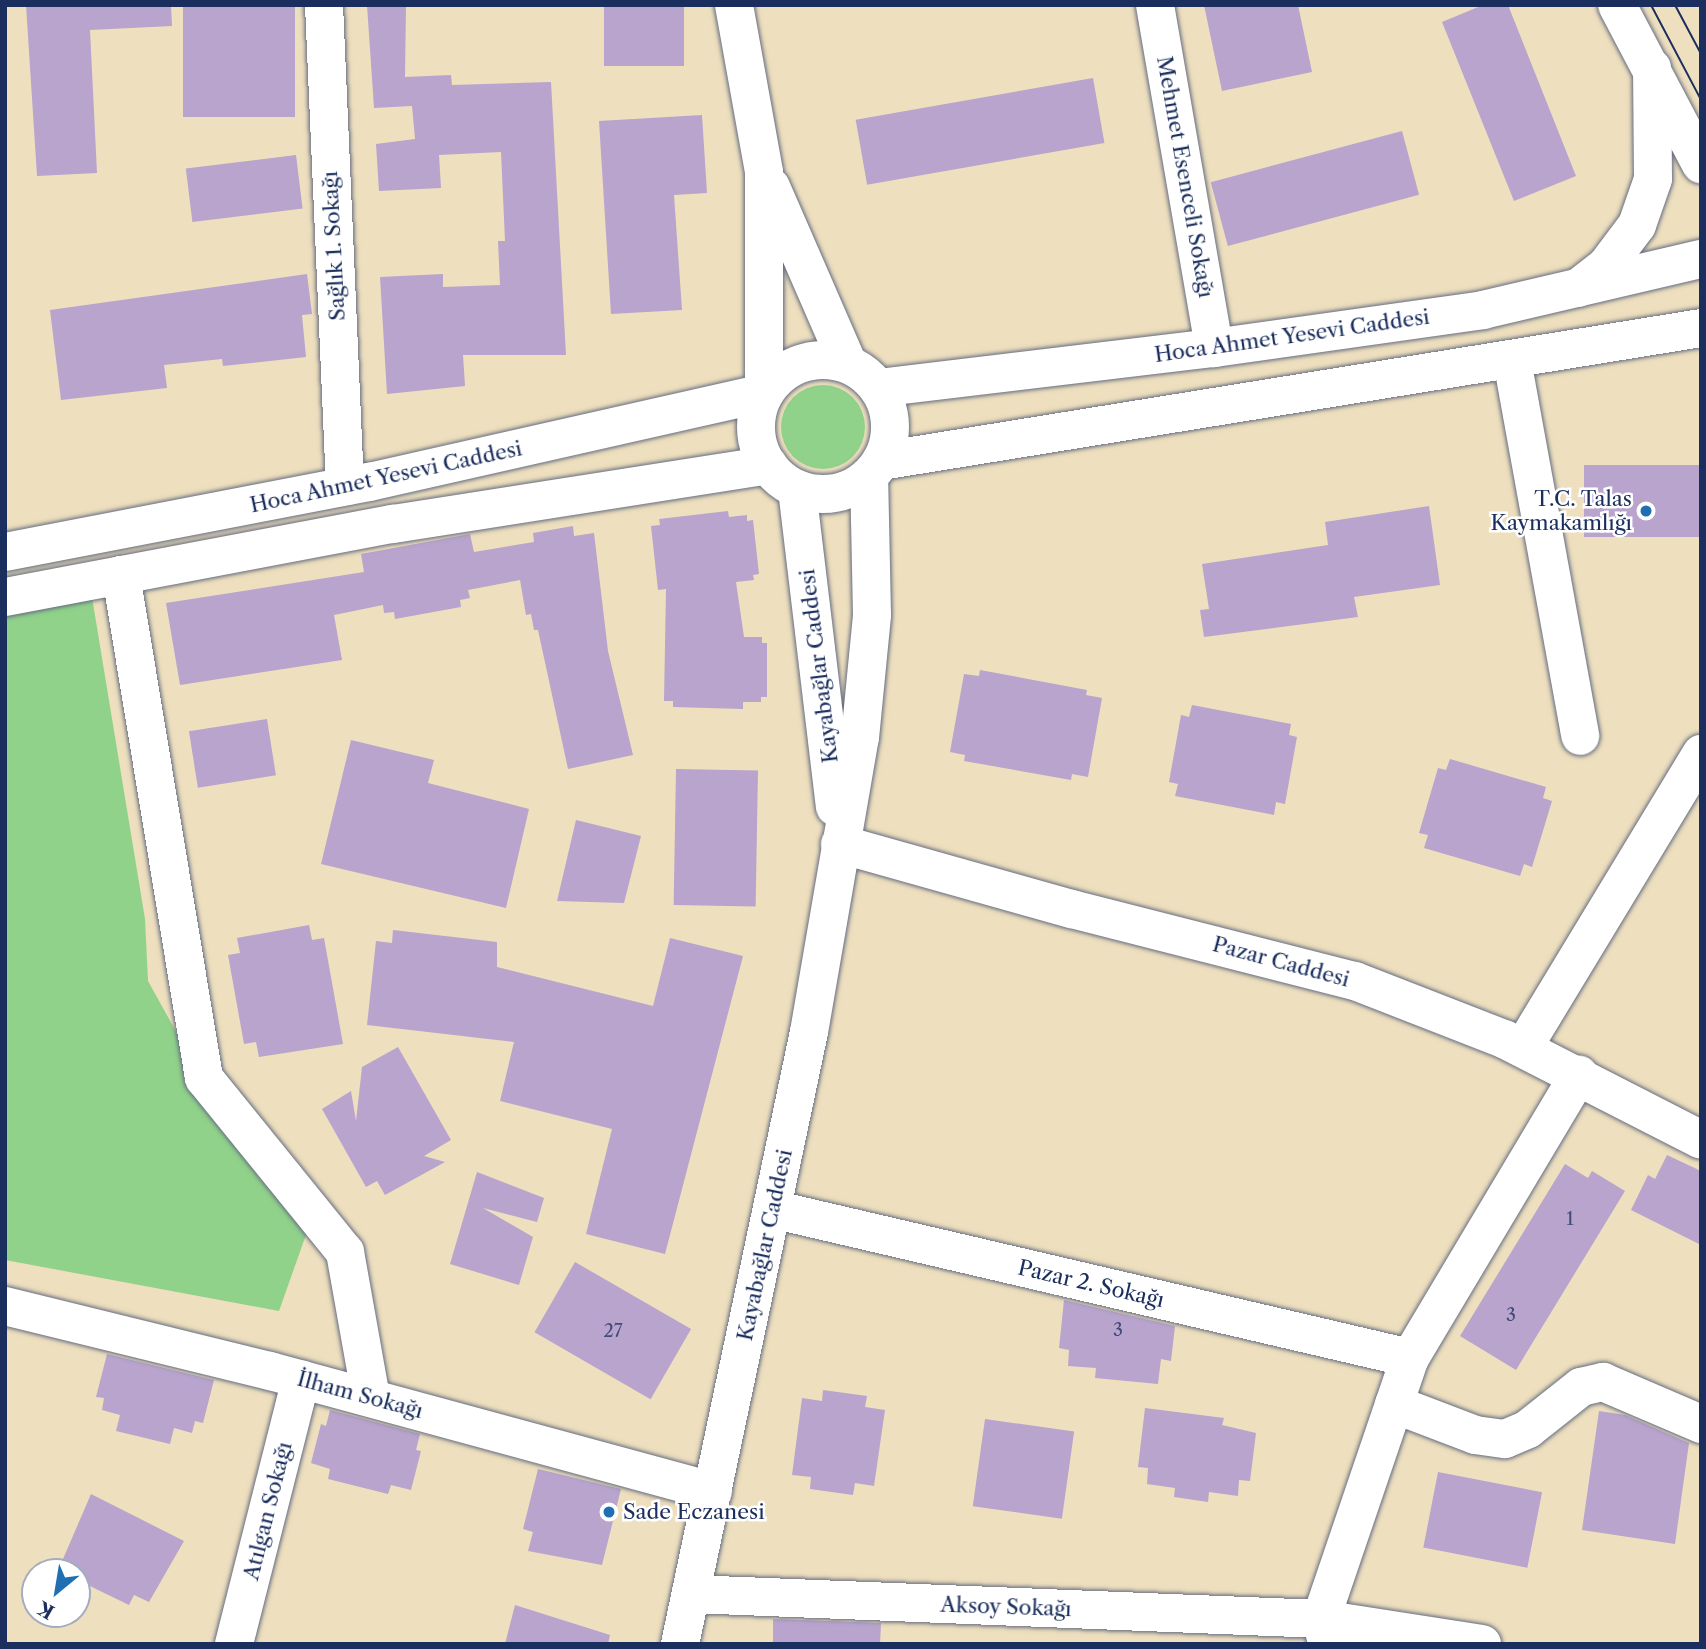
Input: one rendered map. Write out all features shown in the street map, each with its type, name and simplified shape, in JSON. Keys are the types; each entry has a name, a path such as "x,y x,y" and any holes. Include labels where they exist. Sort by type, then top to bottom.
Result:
{"street":[{"name":"Sağlık 1. Sokağı","path":"324,5 345,487"},
{"path":"734,5 764,172 764,393 755,429 768,465 797,489 836,493 875,468 1701,328"},
{"name":"Mehmet Esenceli Sokağı","path":"1156,5 1214,348"},
{"path":"1617,5 1701,164"},
{"path":"1575,290 1607,265 1637,225 1653,179 1652,68"},
{"path":"764,172 848,364"},
{"name":"Hoca Ahmet Yesevi Caddesi","path":"878,387 1214,348 1483,310 1701,259"},
{"path":"1595,346 1701,346"},
{"path":"764,393 792,366 830,359 848,364 878,387 890,424 875,468"},
{"path":"1512,360 1580,736"},
{"name":"Hoca Ahmet Yesevi Caddesi","path":"6,543 345,487 764,393"},
{"name":"Hoca Ahmet Yesevi Caddesi","path":"5,597 393,524 768,465"},
{"name":"Kayabağlar Caddesi","path":"680,1644 825,943 867,684 875,468"},
{"name":"Kayabağlar Caddesi","path":"797,489 839,844"},
{"path":"121,575 204,1078 345,1252 371,1398"},
{"path":"1523,1048 1701,754"},
{"name":"Pazar Caddesi","path":"839,844 1072,909 1317,970 1430,1008 1579,1074 1701,1140"},
{"path":"1324,1632 1410,1358 1579,1074"},
{"name":"Pazar 2. Sokağı","path":"772,1209 1410,1358"},
{"name":"İlham Sokağı","path":"5,1306 301,1379 713,1491"},
{"name":"Atılgan Sokağı","path":"234,1644 301,1379"},
{"path":"1394,1404 1475,1436 1505,1439 1528,1429 1581,1387 1603,1382 1701,1424"},
{"name":"Aksoy Sokağı","path":"691,1594 1482,1644"}],"green space":[{"path":"823,385 839,388 853,397 862,411 865,427 862,443 853,457 839,466 823,469 807,466 793,457 784,443 781,427 784,411 793,397 807,388"},
{"path":"89,579 145,919 148,981 229,1127 307,1232 279,1311 5,1260 5,600"}],"building":[{"path":"26,5 171,5 172,26 90,30 97,173 37,176"},
{"path":"183,5 295,5 295,117 183,117"},
{"path":"367,5 406,5 405,77 451,75 452,85 551,82 566,355 463,355 465,386 387,394 380,277 443,274 443,287 500,285 498,241 505,241 501,152 439,155 441,188 379,191 376,144 415,139 412,106 374,108"},
{"path":"604,5 684,5 684,66 604,66"},
{"path":"1204,5 1298,5 1312,72 1222,91"},
{"path":"1483,5 1508,5 1576,176 1514,201 1442,22"},
{"path":"1093,78 1104,143 867,185 856,120"},
{"path":"702,115 707,193 674,195 682,310 611,314 599,121"},
{"path":"1402,131 1419,195 1228,246 1211,182"},
{"path":"296,155 303,209 192,222 186,169"},
{"path":"307,274 312,314 302,315 306,357 223,366 222,359 164,365 167,388 61,400 50,310"},
{"name":"T.C. Talas Kaymakamlığı","path":"1584,465 1701,465 1701,537 1584,537"},
{"path":"1429,506 1440,585 1354,597 1358,617 1204,637 1200,610 1209,609 1202,564 1328,545 1325,522"},
{"path":"728,511 729,517 747,515 747,521 753,520 759,574 753,575 754,580 736,582 744,637 762,637 762,643 767,643 767,697 761,697 761,702 743,702 743,709 673,707 673,701 664,701 666,589 658,590 651,526 660,525 659,519"},
{"path":"573,526 574,536 594,533 608,651 633,755 568,769 538,630 534,630 531,614 526,615 520,580 468,590 470,598 460,600 461,607 395,619 394,612 384,613 383,605 334,615 342,660 180,685 166,603 364,572 361,554 470,534 474,552 534,542 533,533"},
{"path":"980,670 1087,690 1086,695 1102,698 1088,777 1072,774 1071,780 964,761 965,755 950,752 964,674 979,676"},
{"path":"1192,705 1291,724 1289,735 1297,737 1285,804 1276,802 1274,815 1175,796 1178,784 1169,782 1181,715 1189,717"},
{"path":"267,719 276,775 198,788 189,731"},
{"path":"351,740 434,760 428,783 529,809 506,908 321,864"},
{"path":"1450,759 1546,787 1543,798 1552,801 1532,867 1524,864 1520,876 1424,848 1428,835 1419,833 1438,768 1446,770"},
{"path":"676,769 758,770 756,906 674,905"},
{"path":"576,820 641,836 624,903 557,901"},
{"path":"309,925 312,940 324,938 343,1044 259,1057 256,1042 244,1044 228,955 240,953 237,938"},
{"path":"393,930 497,942 497,967 653,1006 670,938 743,956 665,1254 586,1234 612,1129 500,1101 514,1042 367,1025 376,941 392,943"},
{"path":"398,1047 451,1140 424,1156 445,1162 385,1195 377,1181 366,1187 322,1109 351,1091 356,1121 362,1067"},
{"path":"1667,1155 1701,1171 1701,1245 1631,1210 1648,1175 1655,1179"},
{"path":"1565,1164 1588,1178 1592,1171 1625,1191 1516,1370 1460,1336"},
{"path":"477,1172 544,1198 537,1222 483,1208 533,1237 519,1285 450,1264"},
{"path":"575,1262 691,1329 651,1399 534,1332"},
{"path":"1064,1300 1175,1326 1171,1361 1161,1359 1158,1384 1095,1378 1096,1368 1068,1366 1069,1350 1059,1348"},
{"path":"107,1354 214,1380 203,1423 195,1421 192,1433 174,1428 170,1444 116,1431 120,1415 102,1410 104,1398 96,1397"},
{"path":"823,1390 867,1396 865,1407 885,1410 874,1486 855,1483 853,1495 810,1489 811,1477 792,1475 802,1398 822,1401"},
{"path":"1145,1408 1224,1418 1222,1425 1256,1433 1250,1481 1239,1480 1238,1496 1209,1492 1208,1502 1174,1497 1175,1488 1147,1484 1148,1468 1138,1467"},
{"path":"330,1410 420,1434 416,1450 421,1451 411,1490 391,1485 388,1494 328,1479 330,1469 311,1463 321,1424 326,1426"},
{"path":"1599,1411 1625,1415 1689,1443 1675,1544 1582,1530"},
{"path":"985,1419 1074,1432 1062,1519 973,1506"},
{"path":"538,1469 621,1489 602,1565 528,1551 533,1532 523,1529"},
{"path":"1438,1472 1542,1492 1527,1568 1423,1548"},
{"path":"91,1494 184,1541 149,1602 134,1595 129,1605 91,1586 91,1558 63,1558"},
{"path":"515,1605 610,1635 608,1644 505,1644"},
{"path":"773,1619 881,1623 880,1644 773,1644"}],"tram line":[{"path":"1651,5 1701,100"},
{"path":"1675,5 1701,54"}],"place":[{"name":"T.C. Talas Kaymakamlığı","path":"1646,511"},
{"name":"Sade Eczanesi","path":"609,1512"}]}
